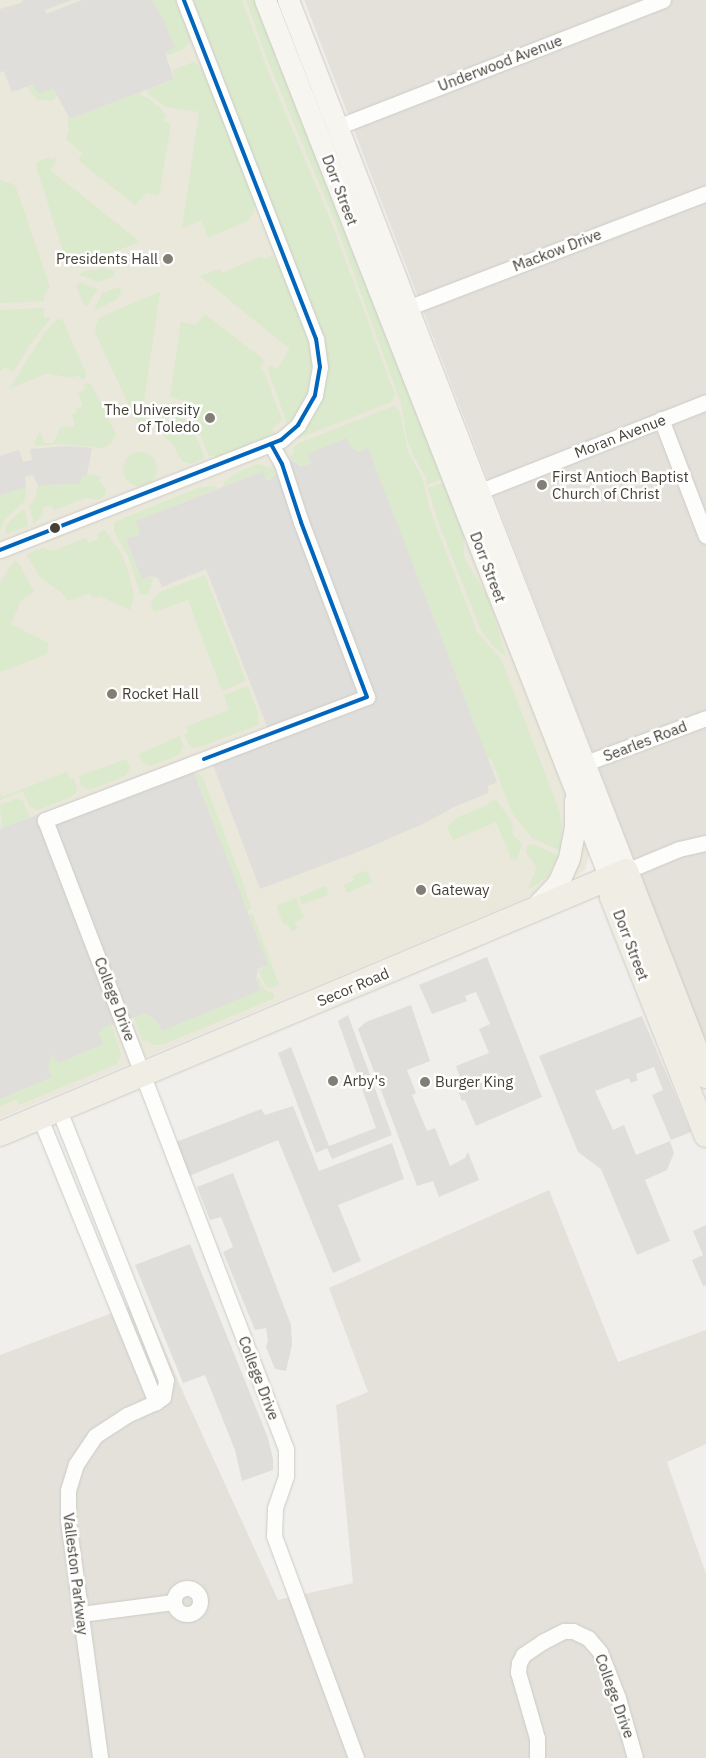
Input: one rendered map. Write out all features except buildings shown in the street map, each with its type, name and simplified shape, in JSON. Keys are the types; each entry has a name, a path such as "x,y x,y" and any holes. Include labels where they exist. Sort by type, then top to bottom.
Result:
{"main road":[{"name":"Dorr Street","path":"265,0 487,540 584,764 618,874 612,897 706,1135"},
{"name":"Dorr Street","path":"288,0 478,492 487,540 576,790 618,874 706,1076"},
{"path":"299,86 332,150 351,197 356,199 364,196"},
{"path":"532,911 558,883 570,858 575,828 576,790"},
{"name":"Secor Road","path":"0,1134 618,874"}],"street":[{"path":"0,550 282,439 298,425 310,407 318,381 319,352 311,324 184,0"},
{"name":"Underwood Avenue","path":"337,127 662,0"},
{"name":"Mackow Drive","path":"407,308 706,193"},
{"name":"Moran Avenue","path":"478,492 706,402"},
{"path":"661,419 706,536"},
{"name":"College Drive","path":"271,444 282,464 301,522 367,697 45,820 144,1074 286,1449 286,1476 275,1508 274,1536 356,1758"},
{"name":"Searles Road","path":"584,764 706,718"},
{"name":"Secor Road","path":"618,874 679,849 706,843"},
{"path":"49,1114 130,1288 166,1380 162,1397 156,1402 112,1295 49,1114"},
{"path":"112,1295 130,1288"},
{"name":"Valleston Parkway","path":"100,1758 67,1506 68,1491 76,1464 92,1440 106,1428 127,1415 156,1402"},
{"path":"81,1614 173,1602"},
{"name":"College Drive","path":"537,1758 536,1732 518,1672 519,1663 523,1655 542,1642 564,1631 573,1631 588,1638 600,1652 618,1698 635,1758"}],"shaded area":[{"name":"The University of Toledo","path":"0,0 256,0 590,851 585,870 575,877 0,1118"},
{"path":"23,0 72,0 45,10 46,14 82,0 152,0 165,23 175,47 165,53 174,79 70,119 53,88 39,94 34,84 12,92 4,71 0,72 0,9 21,3"},
{"path":"304,0 706,0 706,1048"},
{"path":"347,438 351,448 359,452 368,448 497,782 488,786 488,793 452,808 427,822 363,850 260,889 210,757 270,734 206,569 162,587 158,578 151,576 142,580 126,539 137,536 140,531 136,521 263,471 266,480 269,480 276,475 275,467 291,460 300,466 308,465 311,462 307,454"},
{"path":"68,446 92,448 87,474 83,476 79,484 38,485 33,475 25,477 26,487 0,495 0,456 19,450 23,462 32,460 30,449"},
{"path":"188,757 268,965 258,969 256,979 260,990 162,1031 157,1021 145,1013 102,1028 99,1034 103,1044 58,1063 52,1054 48,1068 52,1077 0,1099 0,829"},
{"path":"487,957 542,1097 476,1126 465,1100 462,1101 454,1080 460,1078 456,1066 489,1053 479,1029 490,1024 476,992 465,996 467,1001 432,1014 419,985"},
{"path":"411,1005 430,1061 407,1070 416,1093 412,1095 427,1131 435,1128 450,1166 465,1158 468,1152 479,1180 439,1197 433,1181 417,1186 358,1029 366,1022"},
{"path":"348,1015 392,1135 332,1159 327,1148 316,1153 278,1053 291,1047 329,1146 376,1128 338,1021"},
{"path":"642,1016 691,1132 671,1140 652,1095 663,1090 654,1067 636,1074 638,1080 631,1083 629,1078 595,1091 613,1130 624,1125 636,1155 670,1141 674,1153 667,1170 645,1180 670,1241 637,1255 601,1169 578,1152 539,1056"},
{"path":"293,1106 319,1171 392,1143 404,1179 338,1205 361,1261 333,1273 278,1140 184,1178 171,1144 261,1109 265,1115"},
{"path":"233,1173 291,1325 292,1345 286,1371 275,1369 266,1347 268,1340 266,1328 255,1330 223,1252 233,1247 221,1217 210,1220 197,1187"},
{"path":"549,1190 618,1362 706,1330 706,1444 667,1462 706,1574 706,1758 0,1758 0,1355 144,1301 182,1390 278,1600 353,1583 336,1405 368,1392 329,1288"},
{"path":"706,1225 706,1285 703,1286 692,1260 703,1255 693,1231"},
{"path":"190,1244 268,1438 273,1459 273,1470 242,1481 235,1450 205,1375 183,1383 135,1265"}],"green space":[{"path":"152,0 175,0 190,36 190,42 185,48 169,55 165,54 166,51 174,47"},
{"path":"193,0 242,0 269,74 332,224 395,395 391,402 297,439 312,420 324,393 328,369 325,344"},
{"path":"246,0 257,0 442,478 427,485 426,477 414,457 407,438 401,403 334,219 267,59"},
{"path":"194,62 203,69 255,203 254,212 247,221 208,238 202,220 182,228 199,112 166,107 148,94 147,90 174,79 173,70"},
{"path":"33,85 53,88 57,96 53,100 38,100 28,87"},
{"path":"140,92 141,96 148,98 163,111 166,116 163,121 171,124 159,196 146,193 135,205 78,160 83,154 66,139 69,130 67,118 71,119"},
{"path":"49,157 51,160 55,157 56,162 50,170 140,242 84,263 71,261 63,251 36,166 37,162"},
{"path":"0,180 15,185 50,287 44,295 44,301 0,303"},
{"path":"272,255 279,265 308,339 312,365 307,394 293,418 287,424 268,369 271,365 277,369 290,349 200,276 220,269 222,273 260,257 267,259"},
{"path":"103,268 114,271 115,276 98,282 80,275 82,272"},
{"path":"80,282 98,289 87,306 84,305 76,286"},
{"path":"120,287 121,292 117,299 94,311 102,293"},
{"path":"160,292 143,408 168,412 162,423 149,427 139,423 135,418 96,335 95,328 99,319 105,315"},
{"path":"44,308 44,317 51,318 31,343 14,371 4,367 2,371 0,370 0,310"},
{"path":"205,314 264,360 260,368 263,370 282,420 272,429 274,434 215,459 213,455 209,456 197,426 188,416 189,402 170,397 181,322 196,325"},
{"path":"62,319 86,373 85,378 82,380 79,375 70,378 48,373 9,389 43,335 56,320"},
{"path":"84,384 92,385 115,432 116,435 110,444 103,448 60,444 36,446 34,443 40,431 44,443 54,443 60,428 67,426 72,428 75,424 72,415 77,413 76,409 83,407 78,393 85,390"},
{"path":"394,406 400,412 408,452 422,477 431,513 477,632 501,659 559,810 562,827 560,851 532,838 512,813 491,758 488,759 368,449 359,452 351,448 347,439 308,454 310,463 306,466 295,464 289,456 293,455 294,447 299,443"},
{"path":"172,416 185,419 192,428 205,458 190,464 182,461 173,445 159,431"},
{"path":"140,452 147,453 152,457 156,462 156,476 152,481 147,485 140,486 133,485 128,481 124,476 123,469 124,462 128,457 133,453"},
{"path":"258,464 270,468 274,465 275,476 266,480 262,471 224,486 224,482 240,471"},
{"path":"85,474 101,477 99,481 106,490 104,496 98,500 86,498 54,510 52,505 42,508 43,514 34,524 29,507 36,496 38,485 79,484"},
{"path":"444,484 464,534 464,555 466,561 489,599 506,657 492,645 481,630 439,524 428,488"},
{"path":"215,486 218,488 136,521 140,530 137,536 126,540 142,580 153,577 148,595 141,595 128,556 114,531 114,522 198,488"},
{"path":"26,487 25,501 5,519 0,530 0,495"},
{"path":"22,510 25,510 28,526 7,534 5,530 6,525"},
{"path":"105,530 121,553 128,571 134,595 130,610 100,596 93,598 90,593 68,601 62,593 40,577 27,554 43,548 53,551 86,538 88,543 99,539 97,534"},
{"path":"14,561 18,562 34,592 21,600 11,624 48,643 47,654 0,672 0,583"},
{"path":"205,575 246,681 222,691 188,600 154,612 151,605 154,597 160,592"},
{"path":"248,686 259,716 257,720 259,725 197,748 190,747 184,735 188,733 186,727 229,710 224,695"},
{"path":"180,736 183,747 179,755 150,766 142,761 139,754"},
{"path":"127,759 130,770 125,776 90,790 81,786 79,776"},
{"path":"194,771 202,776 243,883 251,909 247,911"},
{"path":"67,772 70,779 73,778 77,788 76,793 71,797 38,810 30,807 23,791 0,800 0,792 2,797"},
{"path":"18,798 23,801 30,818 2,829 0,805"},
{"path":"496,800 512,822 513,835 522,844 517,859 512,860 496,822 453,840 447,827 458,817"},
{"path":"534,844 558,856 548,876 530,889 529,887 537,867 526,853 527,846"},
{"path":"364,871 369,874 372,882 347,893 344,885 354,880 353,876"},
{"path":"326,886 328,895 302,904 299,897"},
{"path":"296,898 304,918 295,922 297,929 291,931 288,925 283,923 277,908 278,905"},
{"path":"252,913 279,985 272,988 267,987 258,971 268,965 249,915"},
{"path":"105,945 135,1016 145,1013 157,1021 260,989 256,979 259,979 265,990 274,994 273,999 164,1044 152,1045 147,1040 143,1041"},
{"path":"111,1024 121,1054 117,1064 19,1105 16,1099 0,1107 0,1099 51,1077 48,1068 52,1054 55,1055 58,1063 99,1034 101,1028"}],"transit line":[{"path":"0,550 281,440 298,425 315,395 320,367 316,339 184,0"},
{"path":"204,759 367,697 301,522 282,464 271,444"}],"place":[{"name":"Presidents Hall","path":"168,259"},
{"name":"The University of Toledo","path":"210,418"},
{"name":"First Antioch Baptist Church of Christ","path":"542,485"},
{"name":"Rocket Hall","path":"112,694"},
{"name":"Gateway","path":"421,890"},
{"name":"Arby's","path":"333,1081"},
{"name":"Burger King","path":"425,1082"}]}
